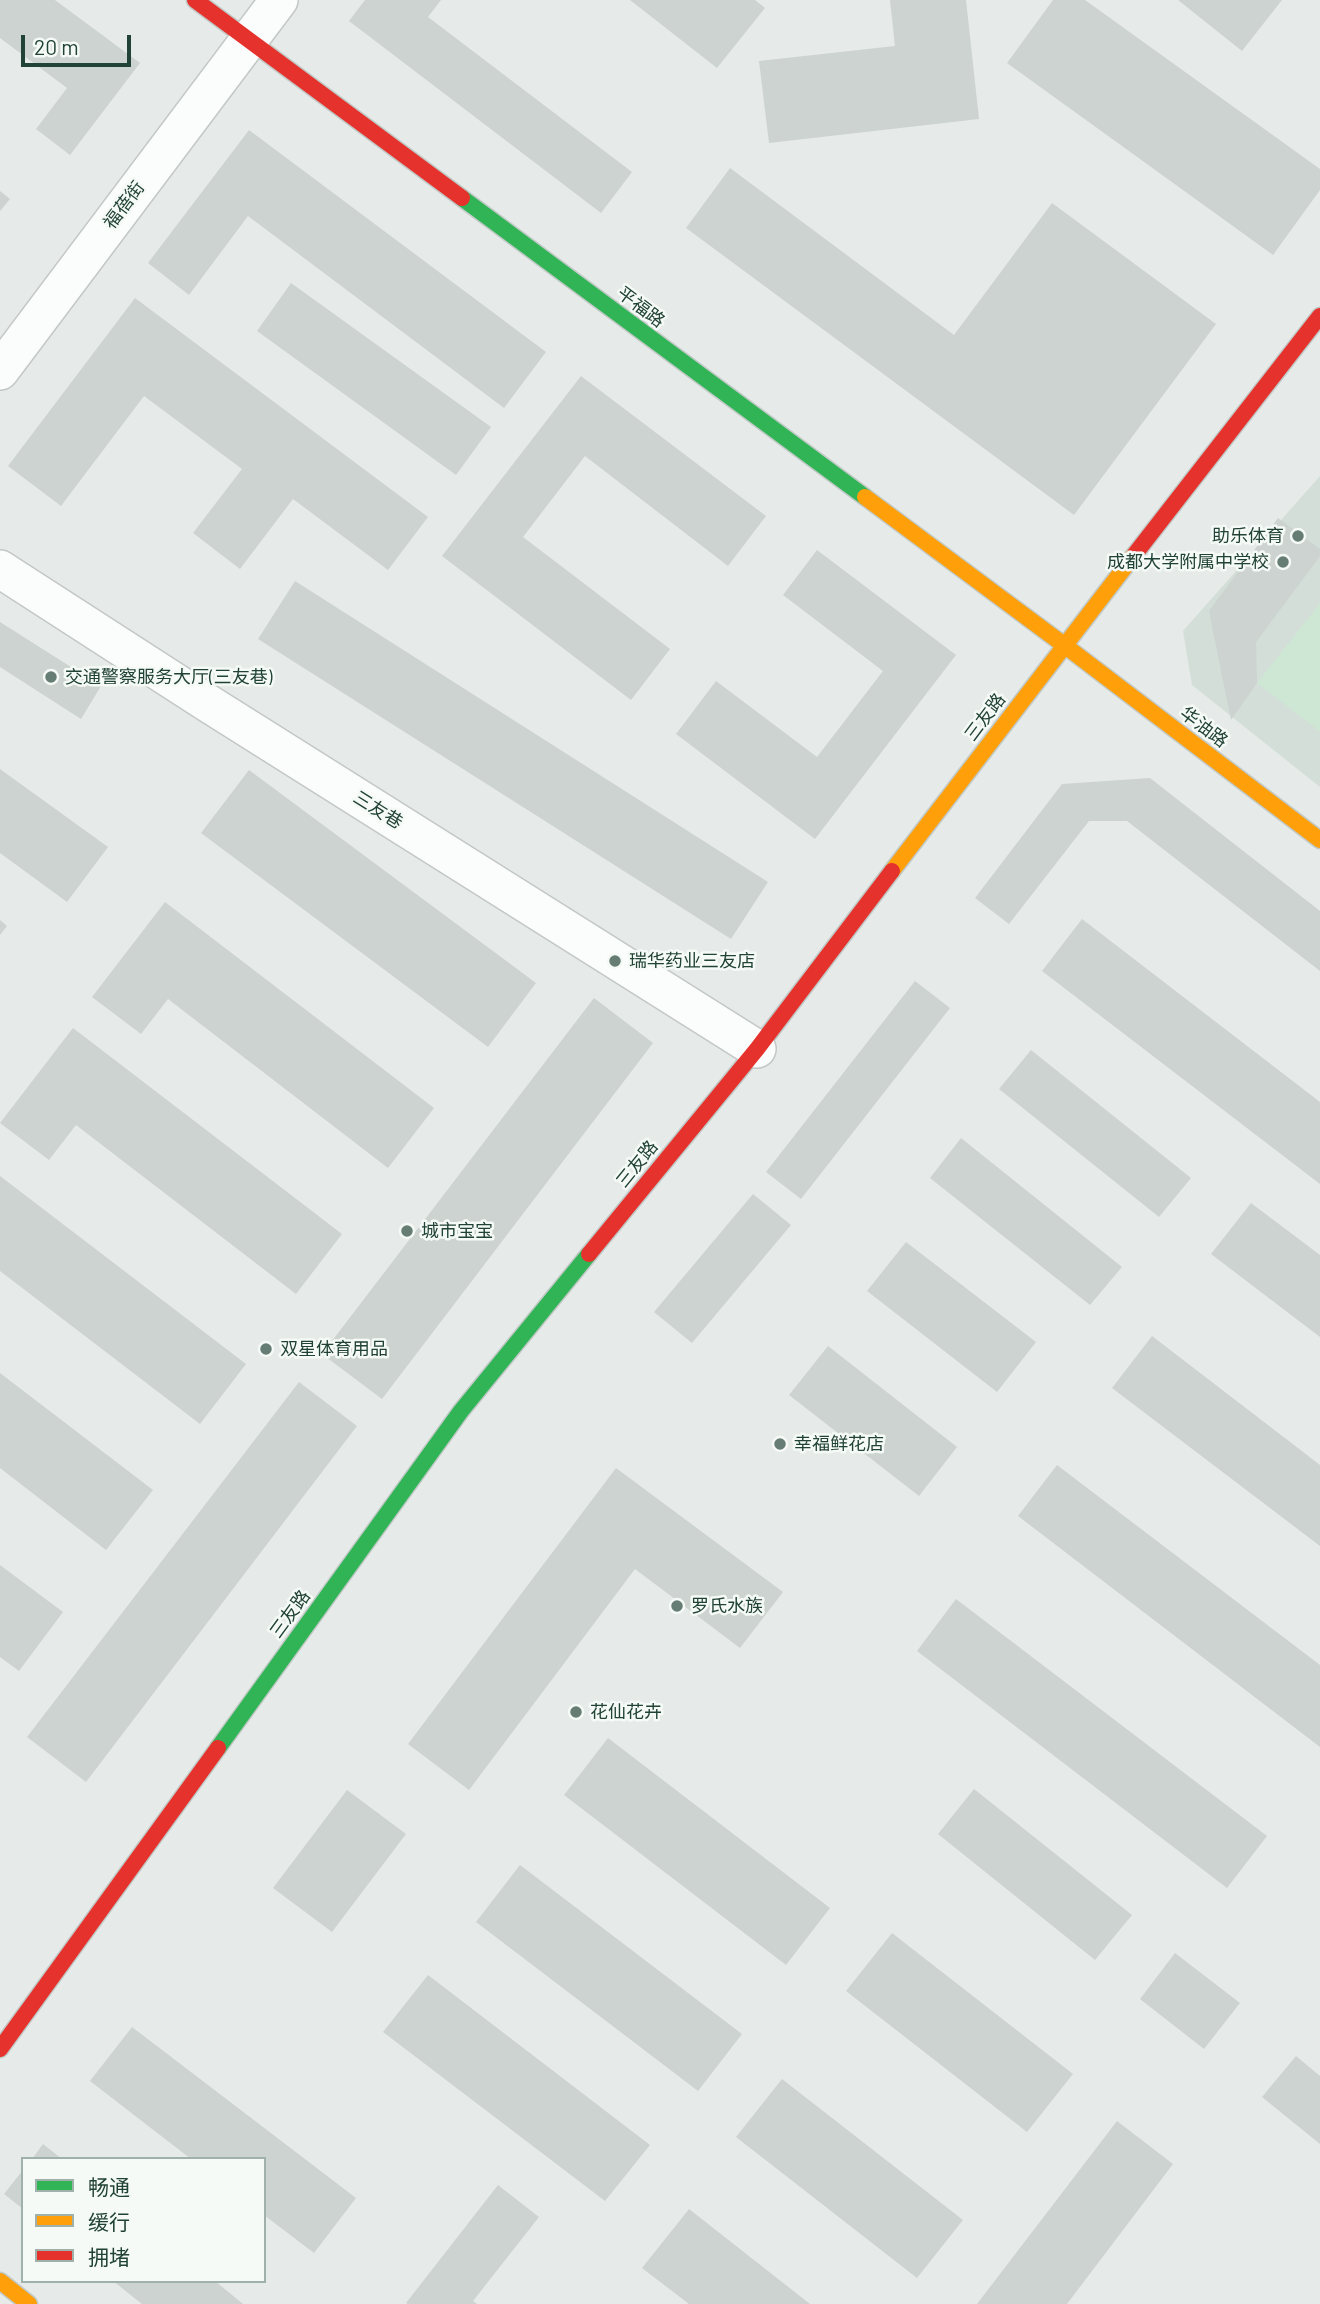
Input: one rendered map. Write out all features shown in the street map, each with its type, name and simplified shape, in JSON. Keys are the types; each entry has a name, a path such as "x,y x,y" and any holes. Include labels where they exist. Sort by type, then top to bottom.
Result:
{"main road":[{"name":"平福路","path":"195,0 1064,645"},
{"name":"三友路","path":"0,2049 461,1411 757,1049 1064,645 1320,316"},
{"name":"华油路","path":"1064,645 1320,840"},
{"path":"0,2281 29,2304"}],"street":[{"name":"福蓓街","path":"0,371 279,0"},
{"name":"三友巷","path":"0,569 757,1049"}],"shaded area":[{"name":"成都大学附属中学校","path":"1320,476 1320,787 1192,685 1183,631"}],"green space":[{"path":"1320,603 1320,732 1257,683"}],"building":[{"path":"0,0 55,0 140,63 70,155 36,129 67,88 0,38"},
{"path":"365,0 441,0 428,17 632,172 601,213 349,21"},
{"path":"630,0 755,0 765,8 717,68"},
{"path":"890,0 966,0 979,119 769,143 759,61 895,46"},
{"path":"1053,0 1085,0 1320,169 1320,190 1273,255 1007,63"},
{"path":"1178,0 1282,0 1242,51"},
{"path":"249,130 546,352 504,408 248,216 189,295 148,263"},
{"path":"730,168 954,335 1052,203 1216,324 1074,515 686,228"},
{"path":"0,191 10,199 0,211"},
{"path":"291,283 491,427 456,475 257,331"},
{"path":"135,298 428,517 388,570 293,499 240,569 193,533 242,469 144,396 61,506 8,466"},
{"path":"581,376 766,516 728,566 585,456 523,537 670,649 631,700 442,556"},
{"path":"1278,518 1320,549 1320,556 1256,642 1257,683 1231,720 1209,611"},
{"path":"817,550 956,655 815,839 676,734 716,681 817,757 883,671 783,595"},
{"path":"295,581 768,882 731,939 258,639"},
{"name":"交通警察服务大厅(三友巷)","path":"0,622 101,686 81,719 0,667"},
{"path":"0,769 108,847 67,902 0,853"},
{"path":"249,770 536,983 488,1047 201,833"},
{"path":"1150,778 1320,911 1320,971 1127,821 1089,821 1009,924 975,898 1062,784"},
{"path":"165,902 434,1108 388,1168 168,999 141,1034 92,997"},
{"path":"1082,919 1320,1102 1320,1184 1042,971"},
{"path":"0,920 7,926 0,935"},
{"path":"915,981 950,1008 801,1199 766,1172"},
{"path":"594,998 653,1043 382,1399 322,1354"},
{"path":"73,1028 342,1234 296,1294 76,1125 49,1160 0,1123"},
{"path":"1031,1050 1191,1178 1159,1217 999,1089"},
{"path":"961,1138 1122,1267 1090,1305 930,1178"},
{"path":"0,1176 246,1364 200,1424 0,1271"},
{"path":"753,1194 791,1225 692,1343 654,1312"},
{"path":"1251,1203 1320,1255 1320,1337 1211,1254"},
{"path":"906,1242 1036,1342 997,1392 867,1291"},
{"path":"1152,1336 1320,1465 1320,1546 1112,1388"},
{"path":"828,1346 957,1447 919,1496 789,1395"},
{"path":"0,1373 153,1490 106,1550 0,1468"},
{"path":"299,1382 357,1426 86,1782 27,1737"},
{"path":"1057,1465 1320,1665 1320,1747 1018,1516"},
{"path":"616,1468 783,1592 740,1648 635,1569 469,1790 408,1744"},
{"path":"0,1565 63,1612 19,1671 0,1657"},
{"path":"956,1599 1267,1836 1227,1888 917,1651"},
{"path":"608,1738 830,1908 786,1965 564,1795"},
{"path":"974,1789 1132,1915 1095,1960 938,1834"},
{"path":"347,1790 406,1834 332,1932 273,1888"},
{"path":"520,1865 742,2034 698,2091 476,1922"},
{"path":"892,1933 1073,2074 1027,2132 846,1991"},
{"path":"1175,1953 1240,2003 1204,2049 1140,1999"},
{"path":"428,1975 650,2145 605,2201 383,2032"},
{"path":"132,2027 356,2198 314,2253 266,2217 266,2157 188,2157 90,2081"},
{"path":"1296,2056 1320,2076 1320,2144 1262,2097"},
{"path":"782,2079 963,2220 917,2278 736,2137"},
{"path":"1117,2121 1173,2164 1067,2304 977,2304"},
{"path":"43,2144 59,2157 33,2157"},
{"path":"21,2173 21,2207 4,2194"},
{"path":"498,2185 539,2217 473,2301 477,2304 406,2303"},
{"path":"689,2209 810,2304 689,2304 642,2268"},
{"path":"116,2283 217,2283 243,2304 142,2304"}],"traffic: fast":[{"path":"462,198 865,497"},
{"path":"218,1748 461,1411 589,1254"}],"traffic: slow":[{"path":"865,497 1320,840"},
{"path":"892,871 1135,554"},
{"path":"0,2281 29,2304"}],"traffic: jam":[{"path":"195,0 462,198"},
{"path":"1135,554 1320,316"},
{"path":"589,1254 757,1049 892,871"},
{"path":"0,2049 218,1748"}],"place":[{"name":"助乐体育","path":"1298,536"},
{"name":"成都大学附属中学校","path":"1283,562"},
{"name":"交通警察服务大厅(三友巷)","path":"51,677"},
{"name":"瑞华药业三友店","path":"615,961"},
{"name":"城市宝宝","path":"407,1231"},
{"name":"双星体育用品","path":"266,1349"},
{"name":"幸福鲜花店","path":"780,1444"},
{"name":"罗氏水族","path":"677,1606"},
{"name":"花仙花卉","path":"576,1712"}]}
